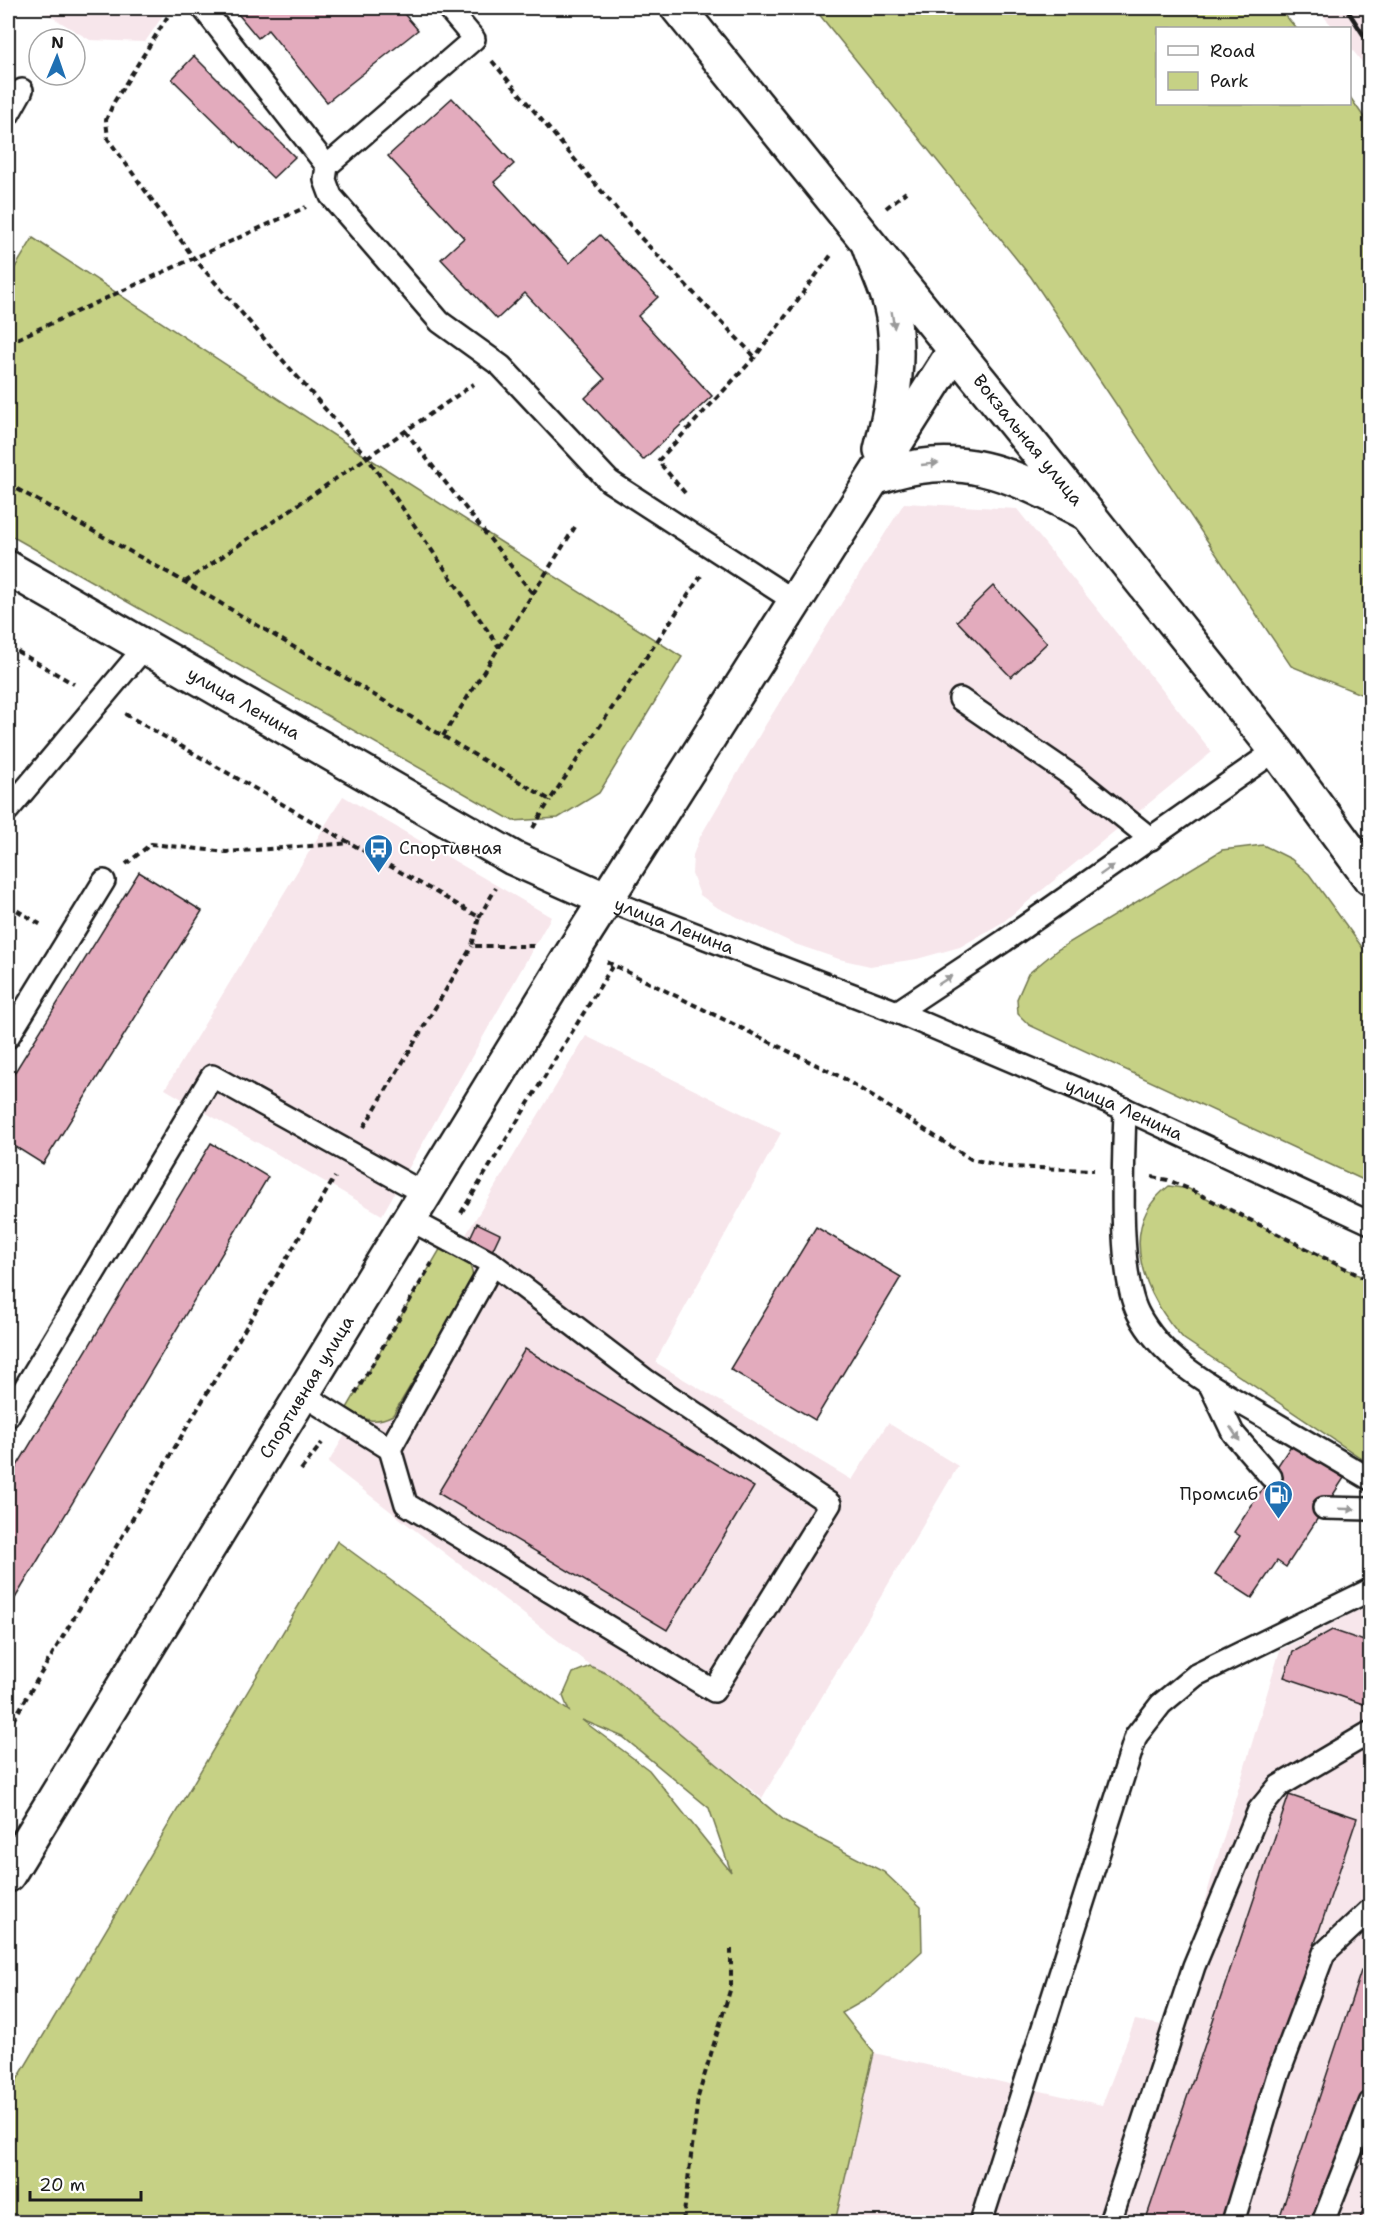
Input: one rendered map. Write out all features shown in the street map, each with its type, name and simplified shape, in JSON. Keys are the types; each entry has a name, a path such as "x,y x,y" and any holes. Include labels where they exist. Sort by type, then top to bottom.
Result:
{"main road":[{"name":"Вокзальная улица","path":"678,8 1276,750 1371,878"},
{"path":"863,238 890,303 897,372 874,478"},
{"name":"Спортивная улица","path":"8,1875 576,947 954,351"},
{"path":"874,478 903,467 937,462 971,466 1023,480 1088,514"},
{"name":"улица Ленина","path":"8,568 513,858 607,900"}],"lane":[{"path":"203,8 327,166"},
{"path":"448,8 474,39 327,166 325,180 331,196 440,322 501,366 609,481 796,602"},
{"path":"8,115 22,90"},
{"path":"8,810 145,647"},
{"path":"960,699 1075,778 1151,839"},
{"path":"897,1012 1151,839 1276,750"},
{"path":"8,1037 104,881"},
{"name":"улица Ленина","path":"607,900 897,1012 1125,1109 1371,1223"},
{"path":"8,1416 212,1076 349,1152 647,1382 830,1504 714,1691 406,1503 390,1449 302,1394"},
{"path":"1125,1109 1123,1173 1127,1264 1138,1313 1160,1344 1210,1385 1371,1479"},
{"path":"390,1449 493,1264"},
{"path":"1210,1385 1233,1433 1270,1477"},
{"path":"1324,1508 1371,1509"},
{"path":"981,2223 1136,1736 1161,1704 1196,1675 1371,1590"},
{"path":"1110,2223 1194,1966 1259,1810 1279,1786 1370,1736"},
{"path":"1233,2223 1277,2078 1324,1953 1371,1910"},
{"path":"1323,2223 1371,2103"}],"path":[{"path":"173,8 114,102 106,120 108,139 193,257 367,457 499,647"},
{"path":"474,39 640,237 755,357"},
{"path":"688,496 658,461 755,357 824,260 863,238 906,192"},
{"path":"8,343 331,196"},
{"path":"185,582 501,366"},
{"path":"405,431 532,594"},
{"path":"8,484 185,582 550,800 717,552"},
{"path":"443,736 575,527"},
{"path":"8,646 479,917 472,946 8,1729"},
{"path":"104,881 151,844 227,852 351,843"},
{"path":"8,905 67,939"},
{"path":"472,946 576,947 843,1078 971,1159 1007,1167 1083,1169 1168,1180 1371,1281"},
{"path":"683,2223 699,2097 731,1987 731,1949"}],"shaded area":[{"path":"37,8 168,8 145,42 90,40 87,38 87,27 68,27"},
{"path":"1316,8 1370,8 1370,72 1351,48 1351,27 1333,27"},
{"path":"904,503 1017,509 1212,752 1003,922 960,947 917,959 870,966 839,959 795,944 718,908 700,895 692,874 693,855 700,837 766,724"},
{"path":"343,796 551,917 382,1215 165,1089"},
{"path":"586,1036 781,1133 655,1362 852,1480 888,1423 958,1466 762,1798 328,1463"},
{"path":"1370,1604 1370,2222 835,2222 874,2053 1102,2105 1135,2020 1167,2026 1280,1650"}],"green space":[{"path":"814,8 1279,8 1295,27 1156,27 1156,105 1351,105 1351,98 1370,126 1370,698 1291,666 1031,277"},
{"path":"33,238 367,457 682,657 599,793 558,818 513,821 8,534 8,279"},
{"path":"1263,845 1291,859 1309,874 1370,958 1370,1183 1029,1025 1018,1014 1017,999 1028,974 1057,950 1222,850"},
{"path":"1169,1186 1189,1189 1370,1281 1370,1464 1184,1339 1170,1322 1157,1304 1148,1283 1141,1262 1139,1242 1143,1221 1152,1203"},
{"path":"442,1246 460,1255 468,1263 473,1281 393,1415 380,1420 364,1418 347,1408"},
{"path":"337,1541 569,1711 563,1696 573,1673 590,1666 610,1675 785,1821 884,1872 921,1907 922,1951 874,1995 842,2013 874,2053 835,2222 8,2222 8,2095","holes":["582,1720 623,1737 709,1808 731,1872 649,1770"]}],"building":[{"path":"233,8 399,8 418,30 327,102 268,30 258,38"},
{"path":"194,56 295,157 273,178 172,79"},
{"path":"452,98 514,164 494,182 569,263 600,235 658,297 638,316 712,396 643,460 585,398 605,379 525,293 497,319 441,259 464,238 388,156"},
{"path":"993,586 1047,643 1011,677 957,621"},
{"path":"139,872 202,911 43,1164 8,1142 8,1083"},
{"path":"211,1143 268,1177 8,1610 8,1481"},
{"path":"477,1223 500,1234 492,1251 469,1240"},
{"path":"816,1227 901,1277 815,1420 730,1369"},
{"path":"525,1349 754,1487 667,1630 438,1493"},
{"name":"Промсиб","path":"1292,1444 1344,1478 1286,1567 1277,1561 1252,1598 1215,1574 1240,1536 1234,1532"},
{"path":"1332,1630 1370,1643 1370,1692 1366,1705 1284,1677 1293,1652"},
{"path":"1289,1795 1357,1818 1221,2222 1145,2222"},
{"path":"1361,1971 1370,1974 1370,2098 1330,2222 1278,2222"},
{"path":"1370,2187 1370,2222 1359,2222"}],"railway":[{"path":"1346,8 1370,45"}],"place":[{"name":"Спортивная","path":"378,874"},
{"name":"Промсиб","path":"1279,1520"}]}
